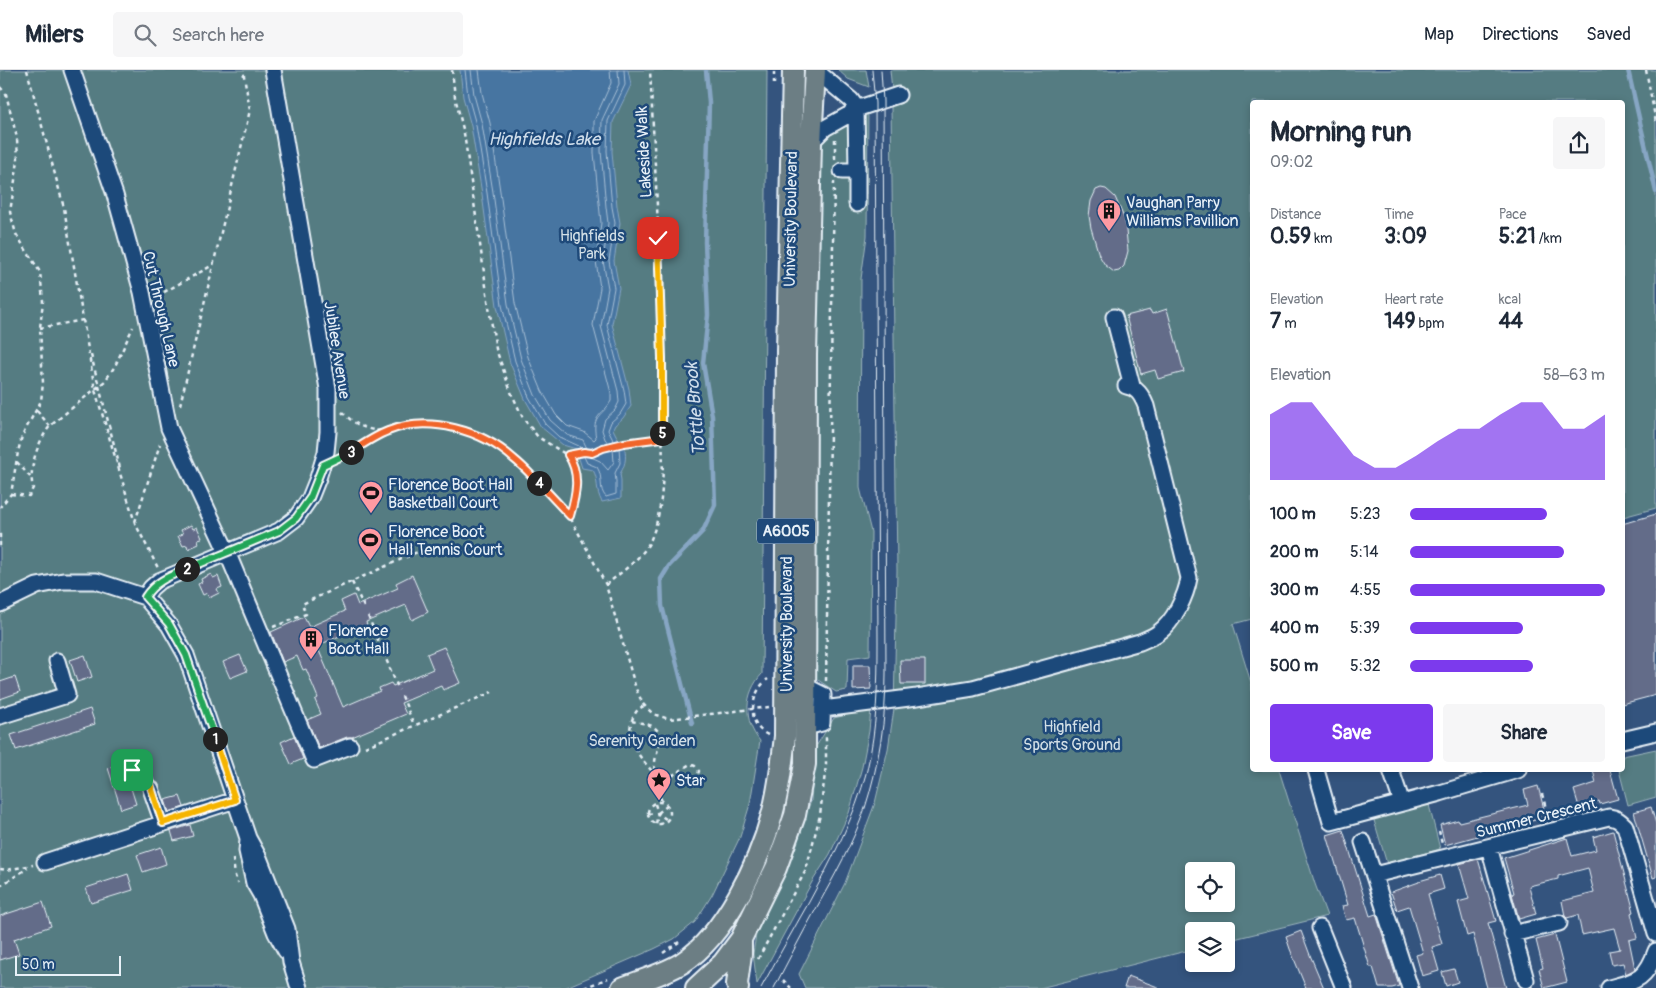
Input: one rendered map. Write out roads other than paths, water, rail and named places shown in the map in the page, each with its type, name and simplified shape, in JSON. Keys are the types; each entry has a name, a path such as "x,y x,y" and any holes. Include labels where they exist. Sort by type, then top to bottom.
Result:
{"main road":[{"name":"University Boulevard","path":"615,983 655,976 683,962 707,941 722,923 754,866 772,816 777,795 785,726 787,350 794,70"},
{"name":"University Boulevard","path":"702,986 740,939 776,868 796,815 816,708 806,355 811,142 815,70"},
{"name":"A6005","path":"738,988 736,984 741,954 740,939"},
{"name":"A6005","path":"683,962 697,970 702,986"}],"street":[{"name":"Cut Through Lane","path":"72,70 115,195 142,292 169,428 262,632 314,760 350,746"},
{"name":"Jubilee Avenue","path":"145,597 150,588 159,581 279,531 296,518 310,498 323,465 328,432 328,389 273,70"},
{"path":"815,70 856,107 862,107 898,95"},
{"path":"811,142 825,128 850,114 856,107"},
{"path":"856,107 842,171 857,204"},
{"path":"816,708 916,698 973,688 1140,642 1159,633 1180,605 1187,591 1189,578 1146,406 1141,395 1129,386 1114,318"},
{"path":"0,604 37,586 63,581 96,581 145,597 169,624 186,655 235,800 247,844 254,883 291,962"},
{"path":"0,716 68,695 57,661"},
{"path":"1625,739 1656,732"},
{"path":"1317,772 1331,822 1511,772"},
{"path":"1391,772 1397,804"},
{"path":"151,789 163,823"},
{"path":"38,864 235,800"},
{"name":"Summer Crescent","path":"1372,868 1489,847 1610,817 1619,820 1625,826 1656,934"},
{"path":"1363,842 1410,988"},
{"path":"247,844 259,858 286,929 291,962 299,988"},
{"path":"1489,847 1520,932 1526,980"},
{"path":"1520,932 1560,923"},
{"path":"1320,928 1344,988"},
{"path":"1610,988 1638,980 1650,965 1656,952"}],"water":[{"name":"Highfields Lake","path":"460,70 628,70 631,85 613,122 612,152 620,223 614,261 619,288 612,324 629,389 631,406 613,429 617,437 624,443 625,462 620,474 621,498 602,502 593,470 582,468 576,449 563,445 541,427 525,399 510,363 497,306 482,194 471,126 463,97"}],"waterway":[{"name":"Tottle Brook","path":"692,723 662,606 661,579 669,566 703,531 715,505 712,416 703,363 708,315 705,242 709,103 706,70"},
{"path":"1628,70 1656,192"}],"tram line":[{"path":"761,988 818,886 849,821 867,770 875,722 878,642 875,103 872,70"},
{"path":"774,988 855,834 865,808 878,758 885,707 883,101 881,70"}],"place":[{"name":"Vaughan Parry Williams Pavillion","path":"1109,232"},
{"name":"Florence Boot Hall Basketball Court","path":"371,514"},
{"name":"Florence Boot Hall Tennis Court","path":"370,561"},
{"name":"Florence Boot Hall","path":"311,660"},
{"name":"Star","path":"659,801"}],"park label":[{"name":"Highfields Park","path":"592,244"},
{"name":"Highfield Sports Ground","path":"1072,735"},
{"name":"Serenity Garden","path":"642,740"}]}
